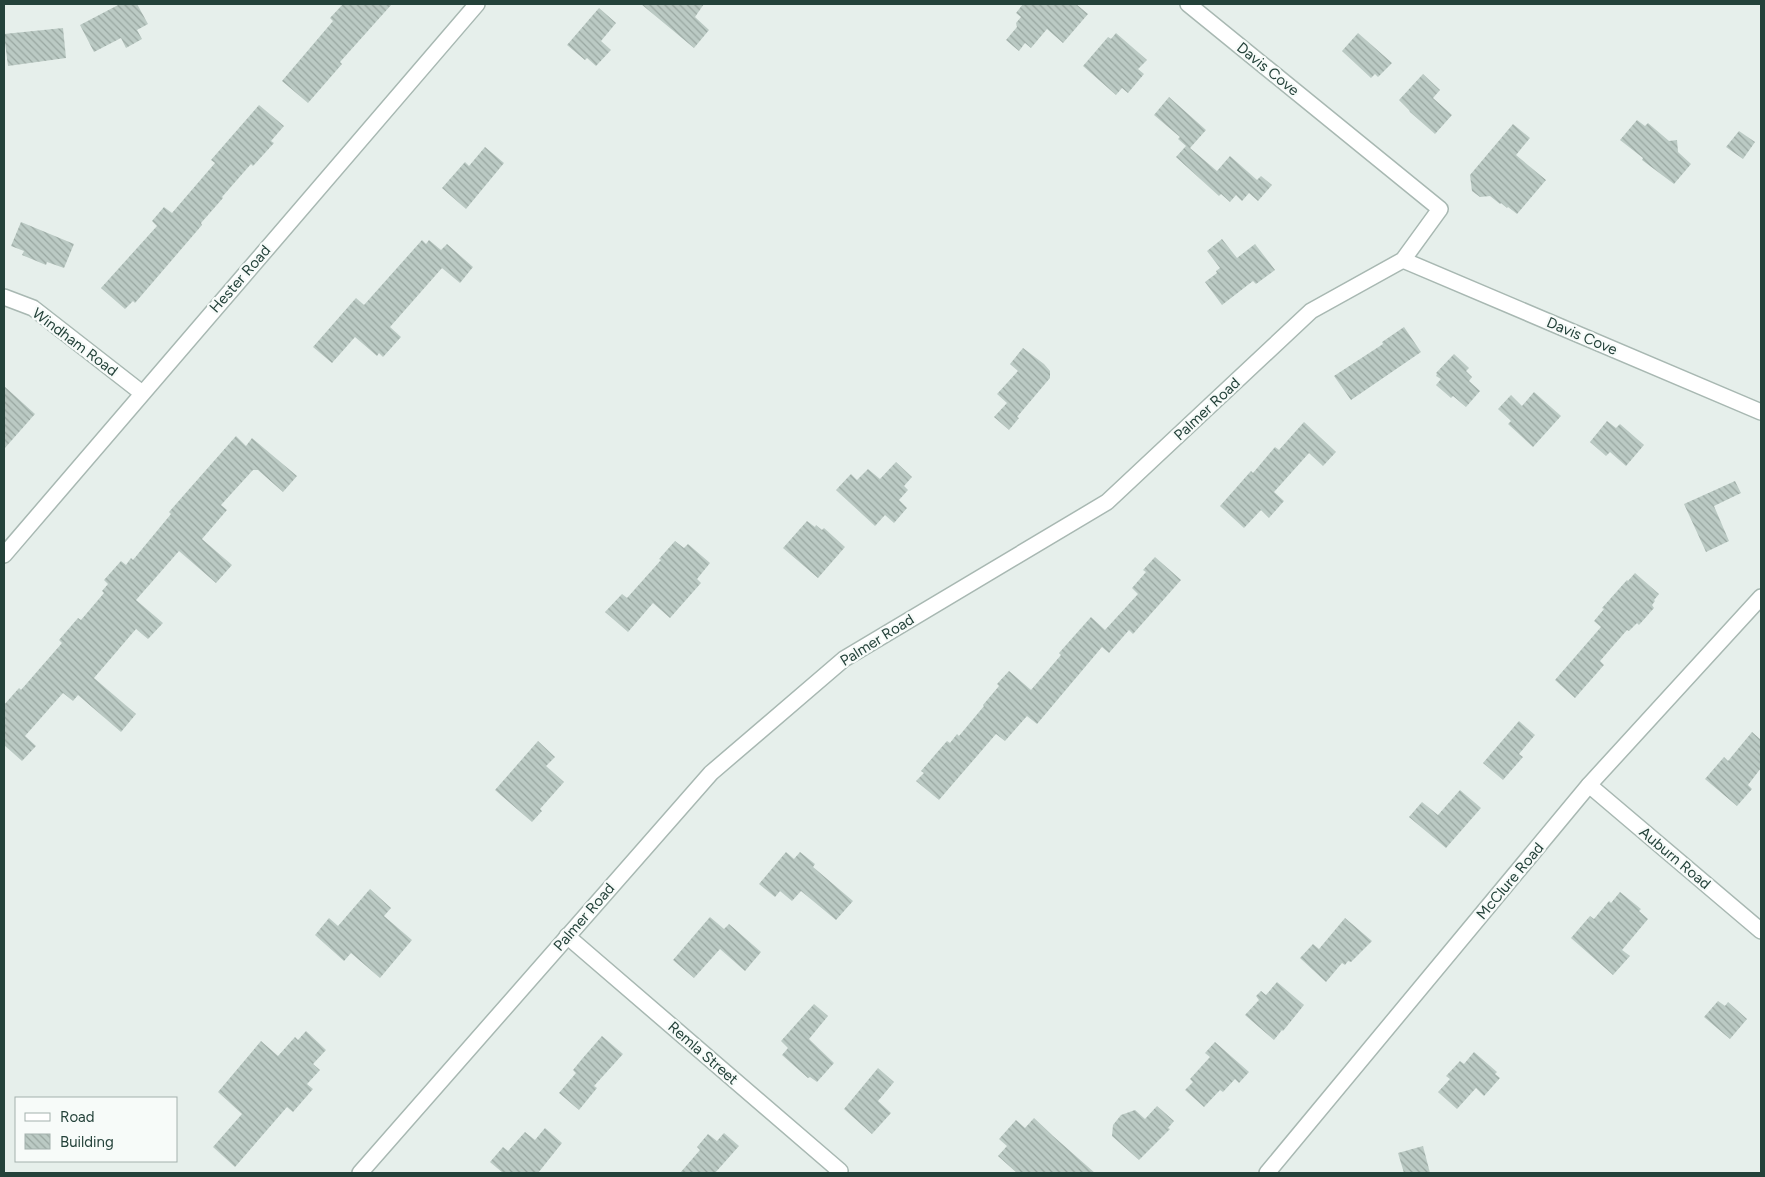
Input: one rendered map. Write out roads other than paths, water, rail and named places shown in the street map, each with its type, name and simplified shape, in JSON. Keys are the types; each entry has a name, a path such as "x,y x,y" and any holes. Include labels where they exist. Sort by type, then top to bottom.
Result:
{"street":[{"name":"Hester Road","path":"4,555 477,4"},
{"name":"Davis Cove","path":"1188,4 1440,209"},
{"name":"Palmer Road","path":"360,1173 710,773 844,659 1107,502 1311,311 1403,260 1440,209"},
{"name":"Davis Cove","path":"1403,260 1761,412"},
{"name":"Windham Road","path":"4,297 33,308 142,393"},
{"name":"McClure Road","path":"1267,1173 1589,786 1761,597"},
{"name":"Auburn Road","path":"1589,786 1761,931"},
{"name":"Remla Street","path":"567,936 840,1171"}]}
